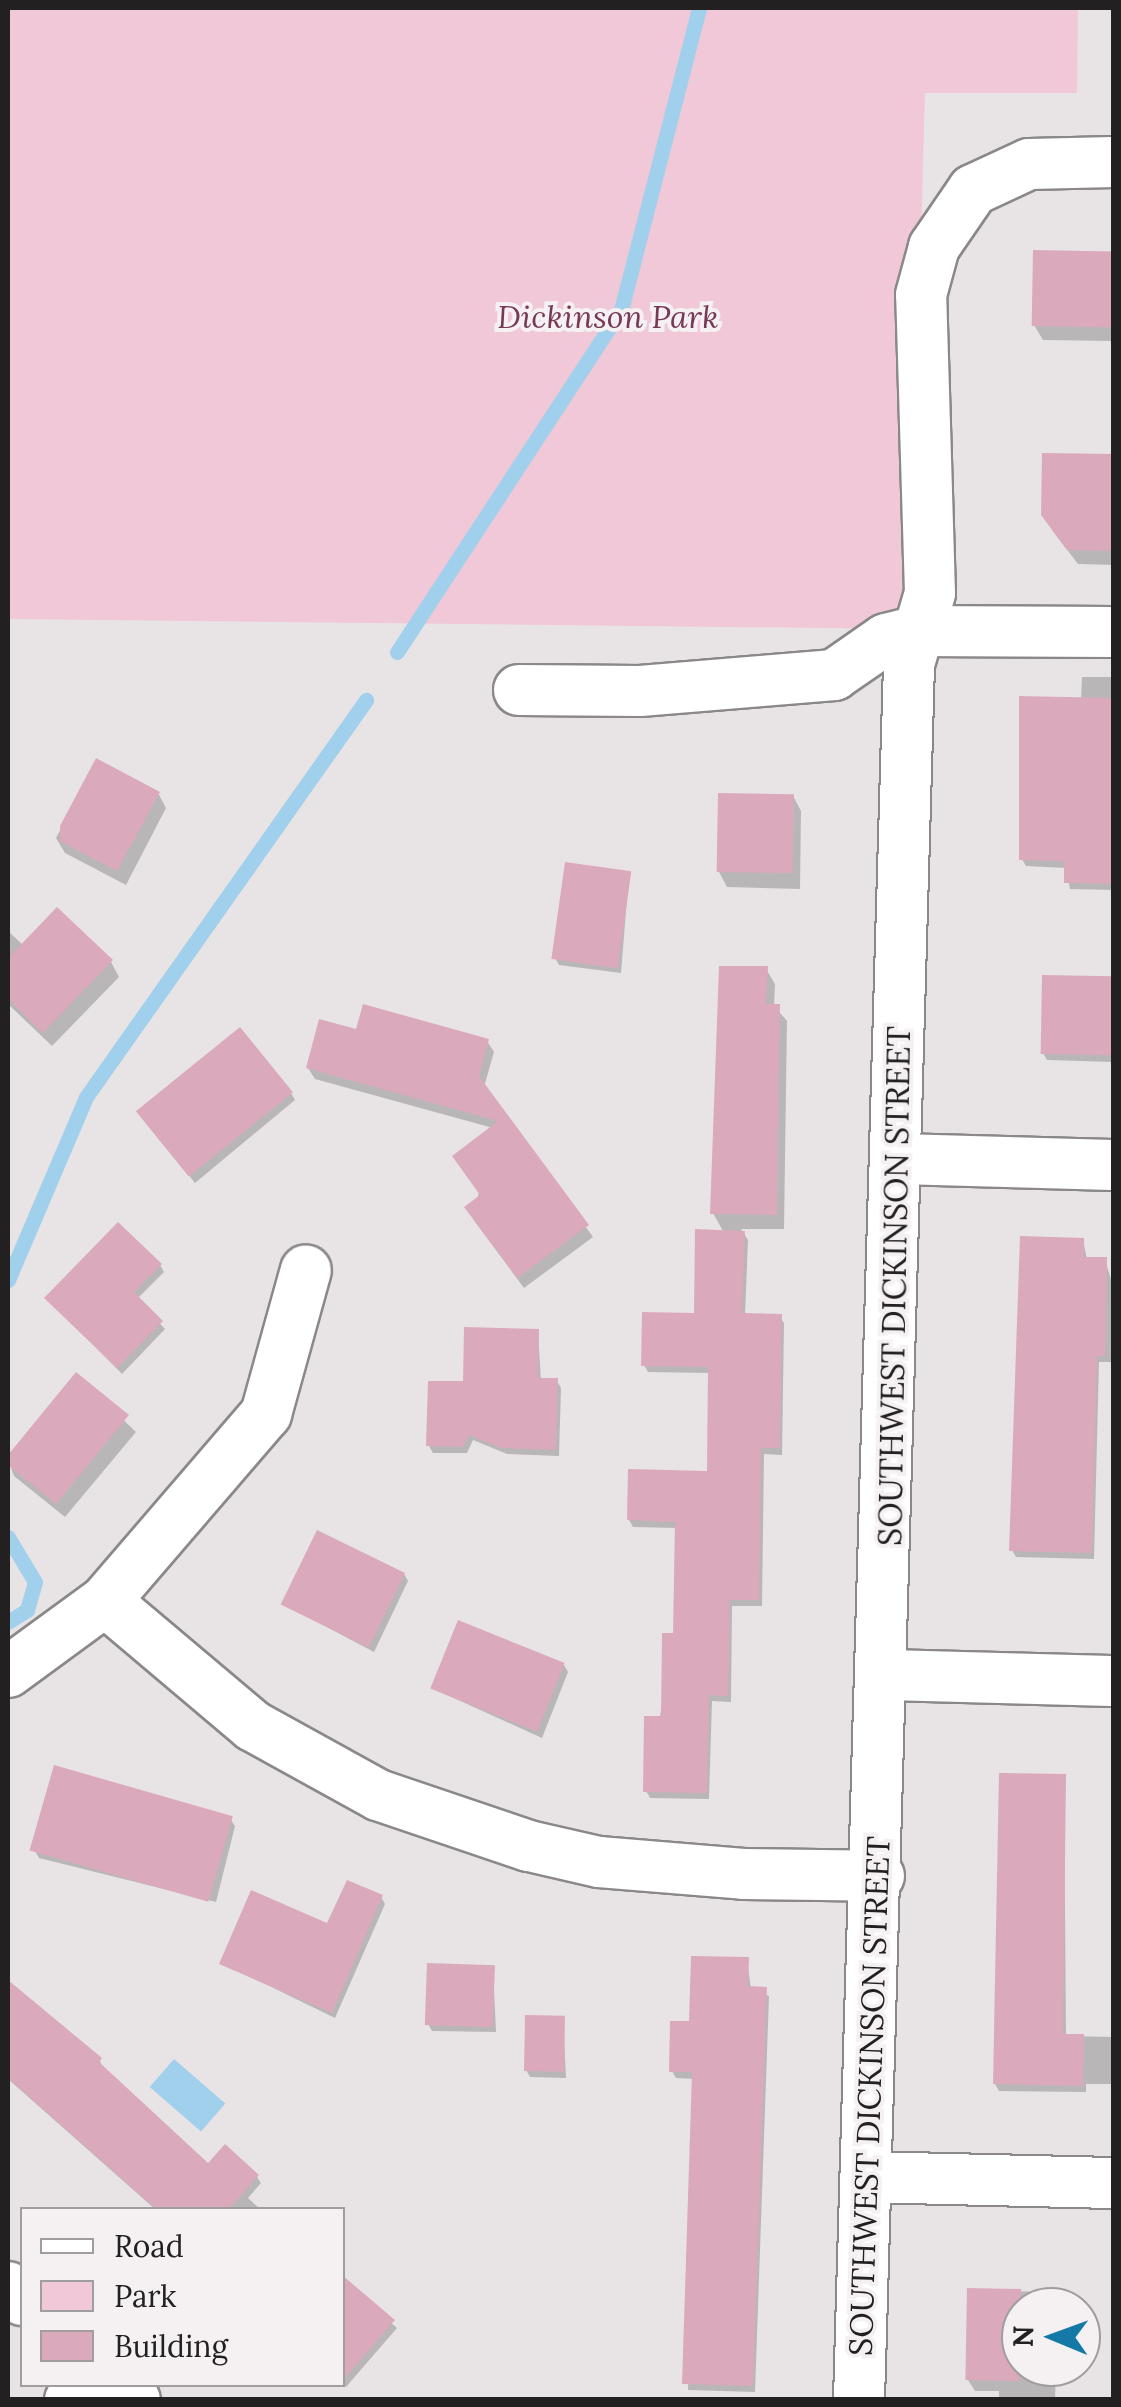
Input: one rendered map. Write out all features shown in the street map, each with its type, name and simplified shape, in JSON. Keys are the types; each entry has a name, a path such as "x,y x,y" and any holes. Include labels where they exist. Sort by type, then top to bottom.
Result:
{"street":[{"name":"SOUTHWEST DICKINSON STREET","path":"859,2400 885,1675 909,664 930,593 921,295 934,248 973,190 1029,164 1114,162"},
{"path":"519,690 640,691 834,675 886,639 917,631 1114,632"},
{"path":"898,1159 1114,1165"},
{"path":"8,1672 106,1601 266,1414 306,1270"},
{"path":"106,1601 253,1726 378,1794 529,1846 598,1862 744,1874 879,1876"},
{"path":"885,1675 1114,1680"},
{"path":"866,2177 1114,2183"}],"green space":[{"name":"Dickinson Park","path":"8,8 1078,8 1077,93 925,93 910,629 8,619"}],"water":[{"path":"174,2059 225,2104 201,2132 150,2087"}],"building":[{"path":"1033,250 1114,251 1113,327 1032,326"},
{"path":"1042,453 1114,454 1114,551 1067,550 1041,515"},
{"path":"1019,696 1114,698 1114,884 1064,883 1064,861 1019,860"},
{"path":"96,758 160,792 117,871 60,841 60,826"},
{"path":"718,793 794,794 793,873 717,872"},
{"path":"565,862 631,871 618,968 551,959"},
{"path":"57,907 113,960 43,1033 8,999 8,958"},
{"path":"719,966 768,966 766,1004 780,1004 777,1215 710,1214"},
{"path":"1042,975 1114,976 1113,1055 1041,1054"},
{"path":"363,1004 489,1039 479,1076 589,1225 517,1278 464,1207 480,1195 452,1156 498,1121 306,1068 319,1019 356,1029"},
{"path":"240,1027 293,1092 189,1177 136,1111"},
{"path":"118,1222 162,1264 134,1292 163,1321 117,1368 44,1298"},
{"path":"695,1229 745,1231 742,1313 782,1314 780,1448 761,1448 759,1600 730,1600 728,1696 709,1695 707,1793 643,1792 644,1716 661,1716 662,1633 673,1633 675,1522 627,1520 628,1469 707,1471 708,1367 641,1366 642,1312 694,1313"},
{"path":"1020,1236 1084,1238 1084,1257 1107,1257 1105,1356 1097,1356 1092,1553 1009,1551"},
{"path":"464,1327 539,1329 538,1378 558,1378 556,1450 501,1448 469,1435 463,1447 426,1446 428,1381 463,1381"},
{"path":"76,1372 129,1415 56,1504 8,1465 8,1455"},
{"path":"317,1530 405,1573 369,1648 281,1605"},
{"path":"458,1620 565,1663 537,1732 430,1689"},
{"path":"54,1765 233,1816 208,1902 29,1851"},
{"path":"999,1773 1066,1774 1063,2034 1084,2034 1083,2086 993,2084"},
{"path":"347,1880 383,1895 332,2013 219,1964 251,1890 327,1923"},
{"path":"691,1956 749,1957 748,1986 767,1987 753,2386 682,2384 692,2072 669,2072 670,2021 689,2021"},
{"path":"427,1963 495,1965 493,2027 425,2025"},
{"path":"8,1980 102,2058 99,2062 208,2163 225,2144 259,2175 231,2207 154,2207 8,2078"},
{"path":"525,2015 565,2016 564,2072 524,2071"},
{"path":"345,2278 395,2320 345,2378"},
{"path":"967,2288 1001,2289 1001,2381 965,2380"}],"waterway":[{"path":"397,652 621,310 699,8"},
{"path":"8,1280 86,1097 366,700"},
{"path":"8,1537 35,1582 27,1610 8,1622"}]}
